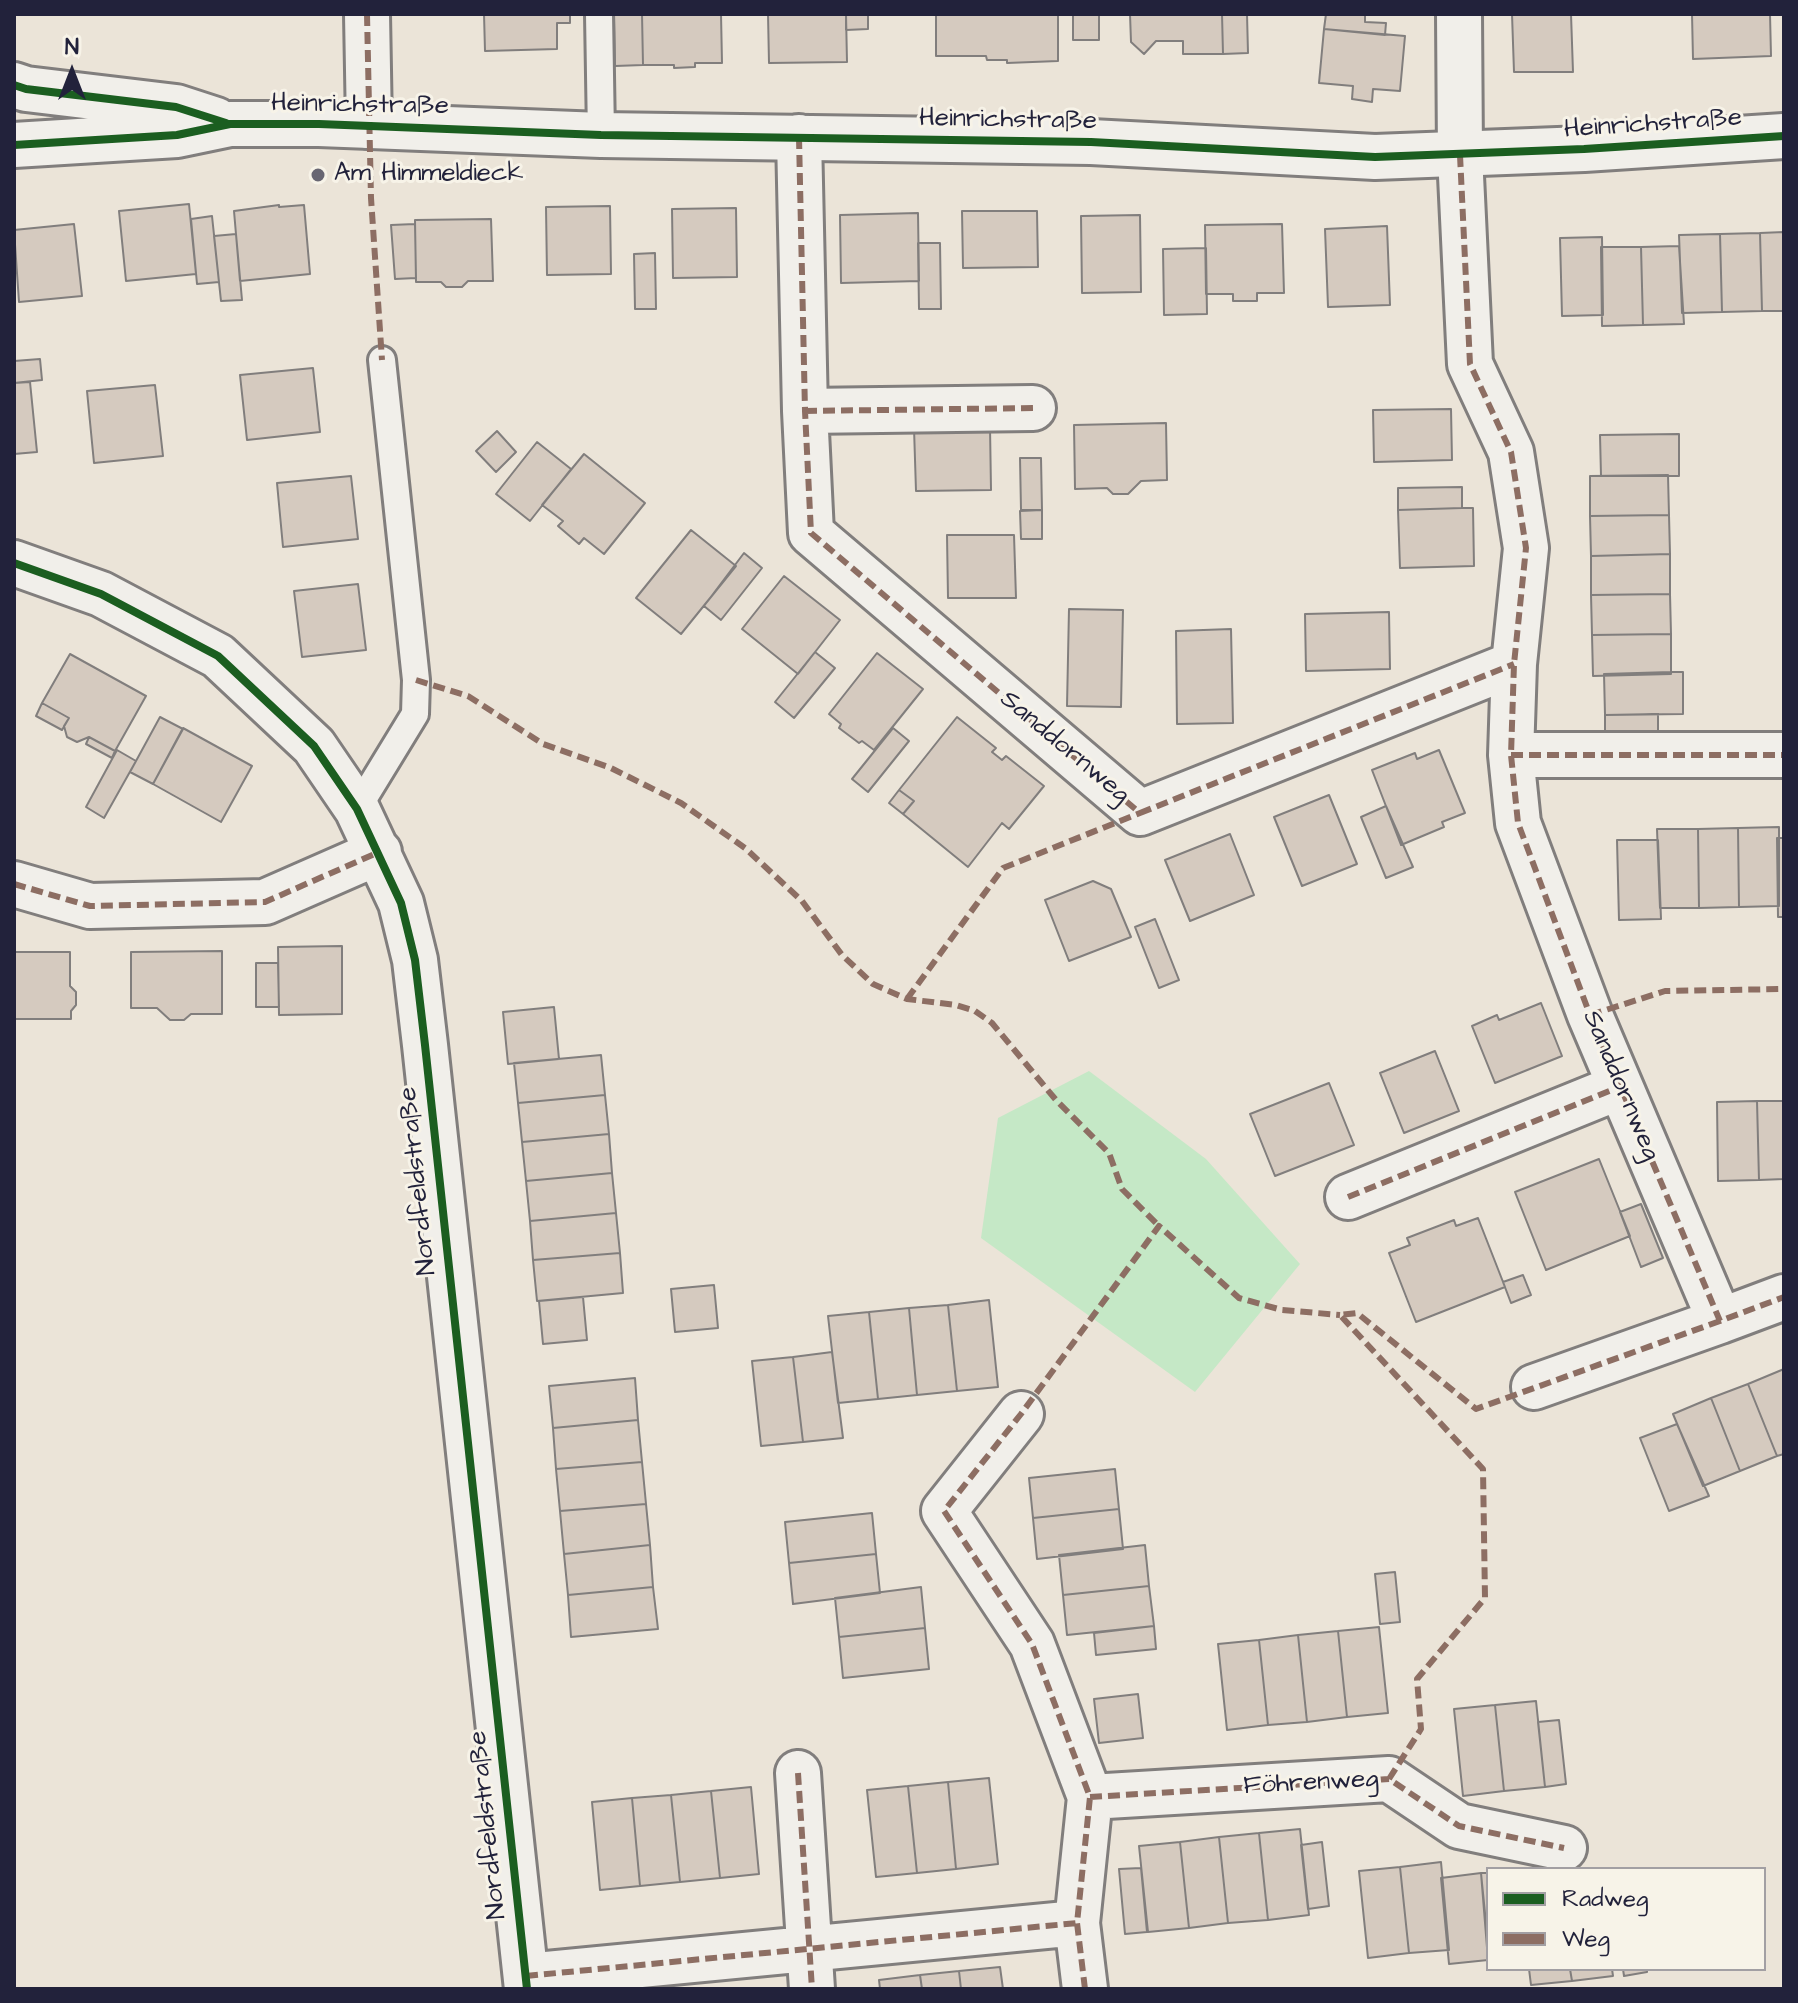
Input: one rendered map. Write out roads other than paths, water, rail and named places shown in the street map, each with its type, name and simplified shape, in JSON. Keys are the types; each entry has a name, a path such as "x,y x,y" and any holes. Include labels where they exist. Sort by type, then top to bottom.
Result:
{"street":[{"path":"367,14 369,126"},
{"name":"Sanddornweg","path":"1459,14 1460,155 1470,364 1511,452 1526,548 1514,664 1511,755 1518,823 1619,1087 1720,1321"},
{"name":"Heinrichstraße","path":"14,85 176,107 230,124"},
{"name":"Heinrichstraße","path":"14,145 177,135 230,124 601,135 1091,142 1375,157 1784,136"},
{"name":"Sanddornweg","path":"799,137 811,533 1140,813 1514,664"},
{"path":"805,411 1033,408"},
{"name":"Nordfeldstraße","path":"14,563 101,594 218,656 314,746 357,809 401,903 415,960 526,1983"},
{"path":"1511,755 1784,755"},
{"path":"14,884 90,906 265,902 379,852"},
{"path":"1348,1197 1619,1087"},
{"path":"1534,1387 1784,1297"},
{"path":"1021,1414 944,1511 1032,1644 1090,1797 1077,1923 1085,1989"},
{"path":"798,1773 810,1969"},
{"name":"Föhrenweg","path":"1090,1797 1389,1779 1459,1826 1564,1848"},
{"path":"526,1983 810,1969 1077,1923"}],"lane":[{"path":"599,14 601,135"},
{"path":"357,809 415,714 416,680 382,360"}],"place":[{"name":"Am Himmeldieck","path":"318,175"}]}
